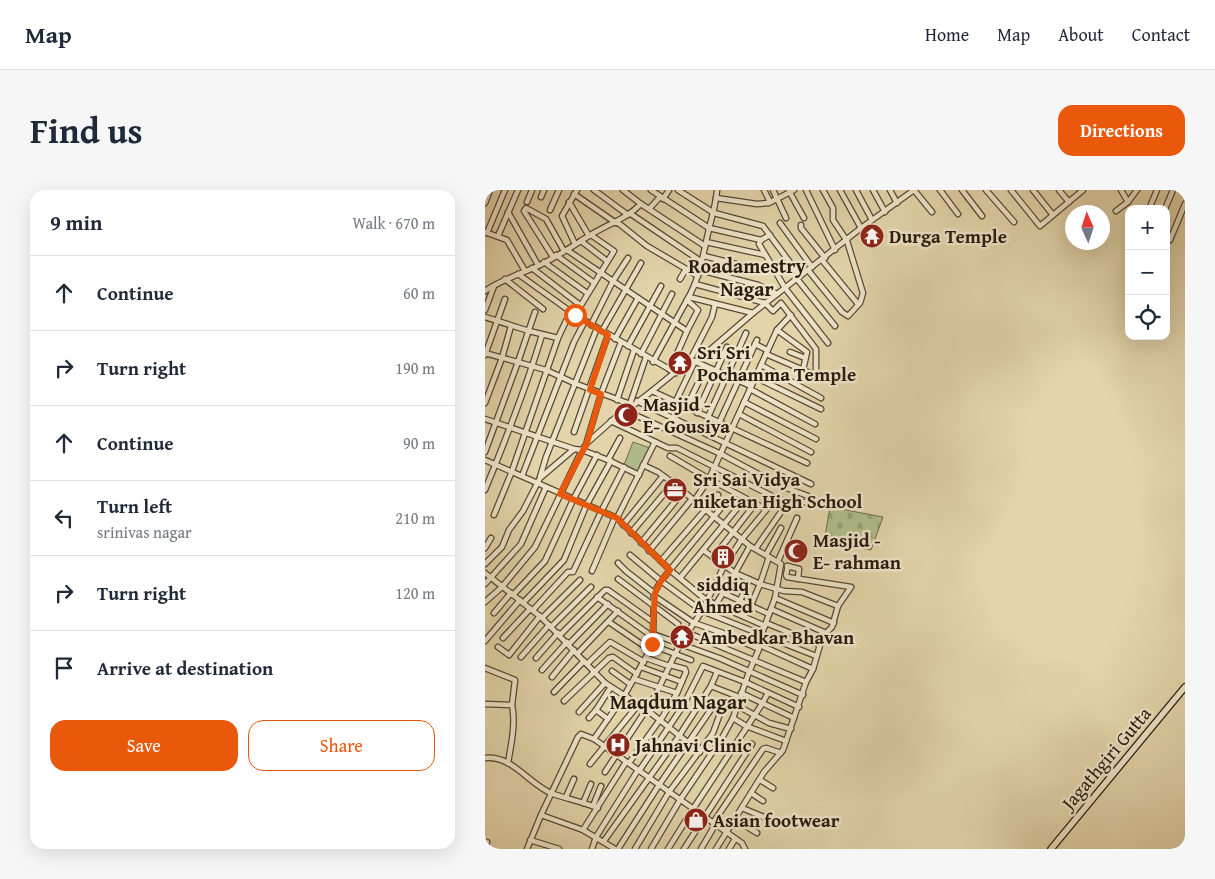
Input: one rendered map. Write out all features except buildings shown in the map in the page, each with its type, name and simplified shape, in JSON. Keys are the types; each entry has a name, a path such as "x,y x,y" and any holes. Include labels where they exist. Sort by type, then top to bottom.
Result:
{"street":[{"path":"485,203 490,190"},
{"path":"505,190 486,233 507,240 525,271"},
{"path":"498,236 518,190"},
{"path":"527,202 532,190"},
{"path":"541,196 544,190"},
{"path":"550,210 559,190"},
{"path":"594,190 702,262"},
{"path":"623,190 641,204 706,244 765,255"},
{"path":"651,190 709,228 761,240 770,235"},
{"path":"649,209 669,190"},
{"path":"679,190 714,213 763,226 798,278 835,326"},
{"path":"653,362 688,299 698,276 714,213 717,190"},
{"path":"764,190 771,202"},
{"path":"773,190 786,218"},
{"path":"806,190 835,250"},
{"path":"780,223 810,269 842,312 848,316 860,303 863,293 847,240 833,220 833,208 823,190"},
{"path":"840,190 861,228"},
{"path":"856,190 872,220"},
{"path":"873,190 885,212"},
{"path":"890,190 897,203"},
{"path":"587,443 630,405 694,361 861,228 914,190 932,212"},
{"path":"940,190 958,214"},
{"path":"962,190 982,216"},
{"path":"986,190 1014,222"},
{"path":"1011,190 1040,226 1083,190"},
{"path":"1033,190 1053,215"},
{"path":"1059,190 1069,202"},
{"path":"1121,190 1128,202"},
{"path":"1116,211 1128,202 1137,190"},
{"path":"1151,205 1157,190"},
{"path":"1167,205 1173,190"},
{"path":"716,198 757,204 771,202 790,191 804,218"},
{"path":"575,244 562,216 575,192 647,246 698,276"},
{"path":"569,202 590,235 614,251 593,282 575,315 653,362 675,373"},
{"path":"485,291 505,279 538,266 590,235 630,215 641,204"},
{"path":"1170,240 1185,204"},
{"path":"593,282 555,256 524,211 526,208 546,219 566,250 687,331"},
{"path":"508,212 538,266"},
{"path":"801,225 801,228 858,304"},
{"path":"761,240 759,244 785,288 828,343"},
{"path":"581,241 607,261"},
{"path":"704,256 757,270 761,270 771,264"},
{"path":"591,324 613,281 628,258"},
{"path":"544,262 587,293"},
{"path":"602,331 641,263"},
{"path":"532,268 580,305"},
{"path":"680,279 685,269"},
{"path":"699,270 758,285 777,294"},
{"path":"517,274 567,309"},
{"path":"505,279 543,308"},
{"path":"695,284 765,303 773,311 781,303 816,349 817,376"},
{"path":"485,310 494,285"},
{"path":"628,346 661,286"},
{"path":"630,405 643,356 672,294"},
{"path":"505,298 485,354 546,370 560,378 630,405"},
{"path":"615,339 638,298"},
{"path":"688,299 753,313"},
{"path":"670,370 698,310 688,299"},
{"path":"675,402 712,317 715,304"},
{"path":"485,452 519,362 535,312"},
{"path":"649,551 709,479 777,330 791,315"},
{"path":"485,317 558,338"},
{"path":"522,476 560,378 585,321"},
{"path":"494,515 512,471 546,370 566,322"},
{"path":"485,403 502,358 511,326"},
{"path":"485,564 502,547 509,530 523,511 538,480 574,383 577,381 597,328"},
{"path":"777,330 807,352 803,370"},
{"path":"708,418 746,333"},
{"path":"485,490 533,366 542,334"},
{"path":"574,432 608,335"},
{"path":"485,602 502,586 535,547 587,443 601,394 621,342"},
{"path":"719,423 756,342 766,352 823,379"},
{"path":"697,413 727,347"},
{"path":"617,400 634,350"},
{"path":"790,352 805,358"},
{"path":"694,361 739,381 815,424"},
{"path":"761,365 821,398"},
{"path":"685,408 702,375"},
{"path":"755,378 821,410"},
{"path":"652,391 685,408 807,463"},
{"path":"637,401 811,484"},
{"path":"744,402 816,439"},
{"path":"624,410 721,454 781,486 808,496"},
{"path":"739,414 811,452"},
{"path":"485,419 597,455 639,475"},
{"path":"611,421 668,448 677,448 776,498 790,503 800,504 805,502"},
{"path":"485,641 563,560 586,506 620,438"},
{"path":"591,570 655,442"},
{"path":"538,480 575,449"},
{"path":"494,612 545,561 573,500 597,455"},
{"path":"670,456 762,507"},
{"path":"485,460 522,476 538,480 546,487 560,494 616,518 670,570 707,600 820,645"},
{"path":"643,465 673,483 750,546 780,563 799,569 798,579"},
{"path":"503,638 568,572 573,572 624,467"},
{"path":"623,524 663,476"},
{"path":"631,533 673,483"},
{"path":"485,584 521,544 546,487"},
{"path":"641,543 683,492"},
{"path":"661,561 718,495"},
{"path":"605,772 654,698 680,644 702,611 724,566 742,539 776,498"},
{"path":"594,739 624,696 650,650 653,635 654,594 661,581 726,502"},
{"path":"713,558 755,504"},
{"path":"680,578 739,506"},
{"path":"756,548 783,510"},
{"path":"651,849 733,718 775,598 780,563 797,518"},
{"path":"751,605 760,584 767,556 781,528"},
{"path":"485,548 491,538"},
{"path":"727,595 735,573 750,546"},
{"path":"703,550 735,573 760,584 775,589 802,592 838,606"},
{"path":"630,555 702,611 761,636 817,656"},
{"path":"618,563 654,594 695,623 813,669"},
{"path":"716,849 759,780 781,753 799,707 806,682 813,669 820,645 833,623 838,606 851,587 786,576 788,566"},
{"path":"485,573 541,617 605,683 647,710 700,752"},
{"path":"618,579 678,624"},
{"path":"740,600 749,579"},
{"path":"498,647 509,655 541,617 580,580"},
{"path":"521,657 591,587"},
{"path":"536,658 605,590 608,590 653,622"},
{"path":"716,604 722,594 727,595 826,633"},
{"path":"597,596 653,635 719,658 803,695"},
{"path":"775,598 833,623"},
{"path":"541,670 608,604"},
{"path":"551,677 619,611"},
{"path":"609,622 650,650"},
{"path":"689,633 806,682"},
{"path":"554,692 610,642 645,660 686,671 677,693 660,721 627,763 583,830"},
{"path":"652,644 691,660"},
{"path":"564,701 611,657 637,674"},
{"path":"592,849 596,837 683,706 696,683 701,667 705,666 745,682 799,707"},
{"path":"641,667 682,682"},
{"path":"485,668 510,676 515,680 512,705 512,736 508,763"},
{"path":"612,671 630,684"},
{"path":"604,841 679,736 711,686 717,672"},
{"path":"634,679 677,693"},
{"path":"579,712 605,683"},
{"path":"711,686 740,695 794,718"},
{"path":"589,718 611,687"},
{"name":"Jagathgiri Gutta","path":"1051,849 1185,687"},
{"path":"668,849 746,726 755,716 767,692"},
{"path":"654,698 670,705"},
{"path":"485,704 512,705"},
{"path":"590,764 638,705"},
{"path":"736,705 769,723 791,729"},
{"path":"541,815 583,830 604,841 609,847 617,849 712,708"},
{"path":"635,849 669,792 713,733 722,708"},
{"path":"596,710 608,718"},
{"path":"733,718 746,726 786,741"},
{"path":"527,849 551,793 581,734 594,739 617,755 742,843 745,849"},
{"path":"684,849 752,744"},
{"path":"701,849 714,824 763,749 767,748 781,753"},
{"path":"485,758 508,763 551,793 598,808"},
{"path":"566,797 574,779"},
{"path":"759,780 773,788"},
{"path":"583,803 591,784"},
{"path":"593,806 601,786"},
{"path":"751,793 763,801"},
{"path":"742,808 766,818"},
{"path":"735,819 757,833"},
{"path":"729,849 735,839"},
{"path":"530,840 559,849"},
{"path":"485,849 487,842"}],"green space":[{"path":"633,442 650,448 639,473 624,465"},
{"path":"830,507 883,517 871,550 824,542"}],"place":[{"name":"Durga Temple","path":"872,236"},
{"name":"Sri Sri Pochamma Temple","path":"680,363"},
{"name":"Masjid - E- Gousiya","path":"626,415"},
{"name":"Sri Sai Vidya niketan High School","path":"675,490"},
{"name":"Masjid - E- rahman","path":"796,551"},
{"name":"siddiq Ahmed","path":"723,557"},
{"name":"Ambedkar Bhavan","path":"682,637"},
{"name":"Jahnavi Clinic","path":"618,745"},
{"name":"Asian footwear","path":"696,820"}],"district":[{"name":"Roadamestry Nagar","path":"747,276"},
{"name":"Maqdum Nagar","path":"678,701"}],"route":[{"path":"575,315 608,335 590,390 601,394 587,443 560,494 617,518 670,570 661,581 655,593 652,644"}]}
